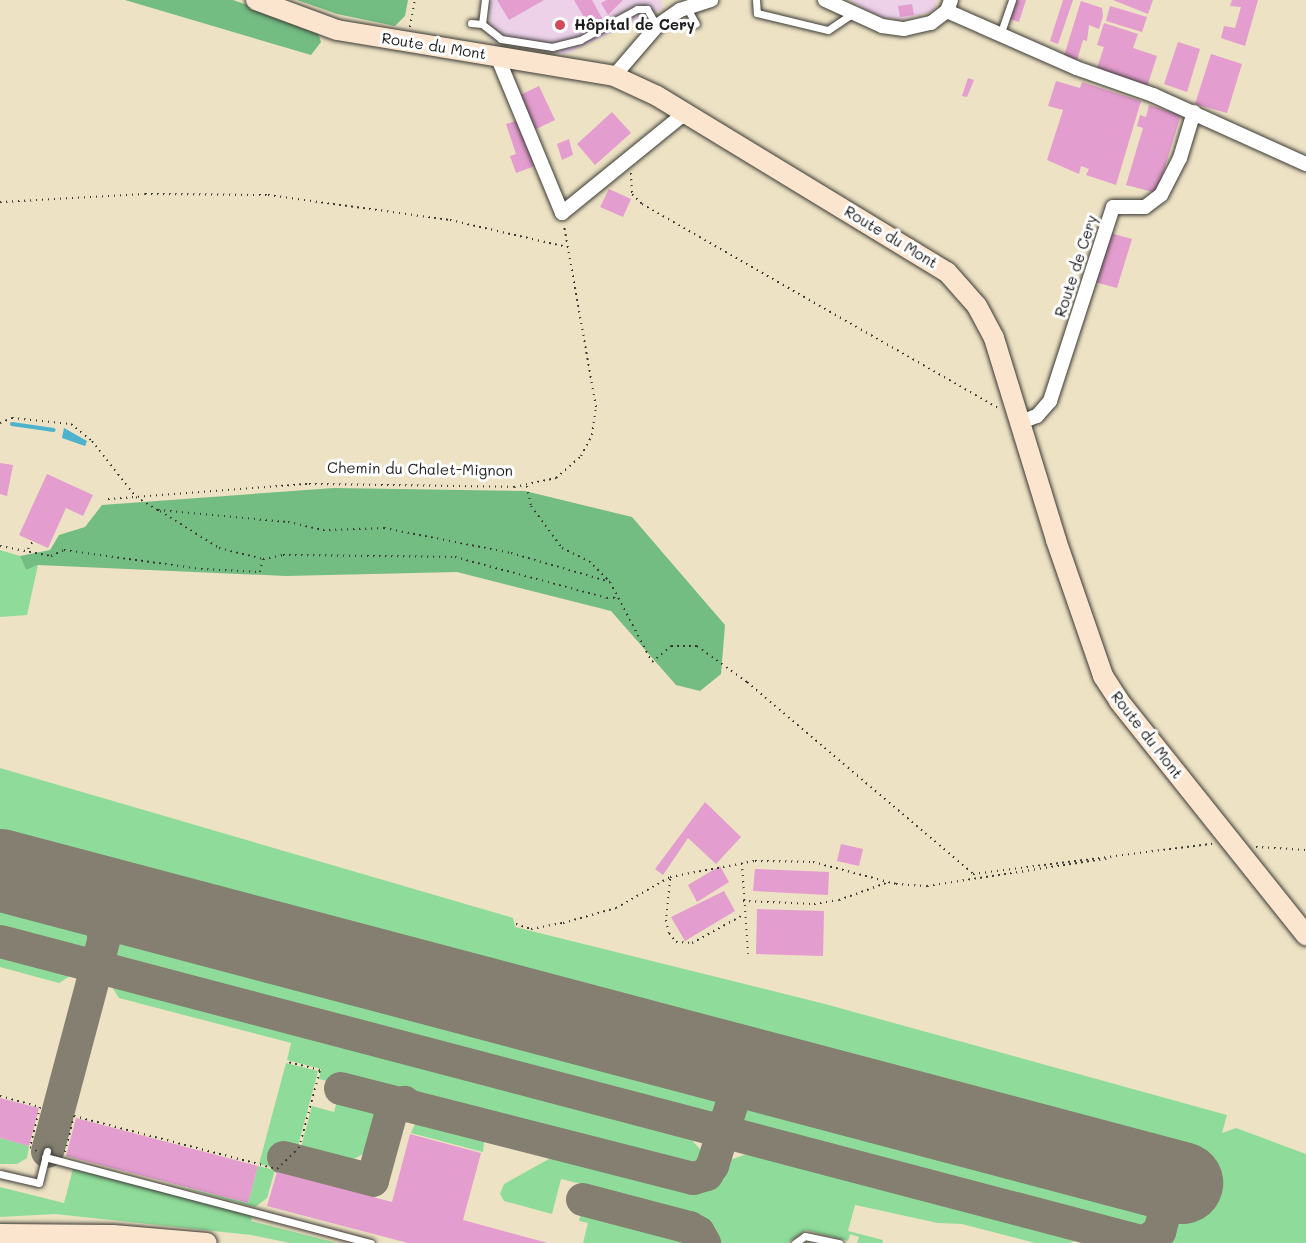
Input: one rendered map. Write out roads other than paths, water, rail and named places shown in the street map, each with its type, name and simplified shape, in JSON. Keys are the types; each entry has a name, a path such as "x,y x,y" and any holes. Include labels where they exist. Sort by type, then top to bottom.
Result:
{"main road":[{"name":"Route du Mont","path":"256,0 337,30 614,76 684,114 947,272 985,320 1020,420 1056,540 1103,676 1133,720 1229,844 1306,935"},
{"path":"0,1234 113,1235 207,1243"}],"street":[{"path":"614,76 657,26 682,6 711,0"},
{"path":"825,0 882,26 904,29 931,23 949,5 1000,35 1194,112 1249,140 1306,164"},
{"path":"496,56 562,213 684,114"},
{"name":"Route de Cery","path":"1020,420 1037,416 1050,401 1113,207 1145,207 1161,195 1180,158 1194,112"}],"lane":[{"path":"482,24 485,0"},
{"path":"649,0 647,9 657,26"},
{"path":"756,0 757,13 828,30 853,13"},
{"path":"1000,35 1012,0"},
{"path":"682,6 696,24"},
{"path":"471,23 482,24 501,39 552,47 580,40 628,11 647,9"},
{"path":"0,1174 39,1183 46,1154 62,1162 370,1243"},
{"path":"795,1243 805,1236 839,1243"}],"water":[{"path":"64,428 87,441 85,446 62,438"}],"waterway":[{"path":"12,424 54,430"}],"place":[{"name":"Hôpital de Cery","path":"560,25"}]}
